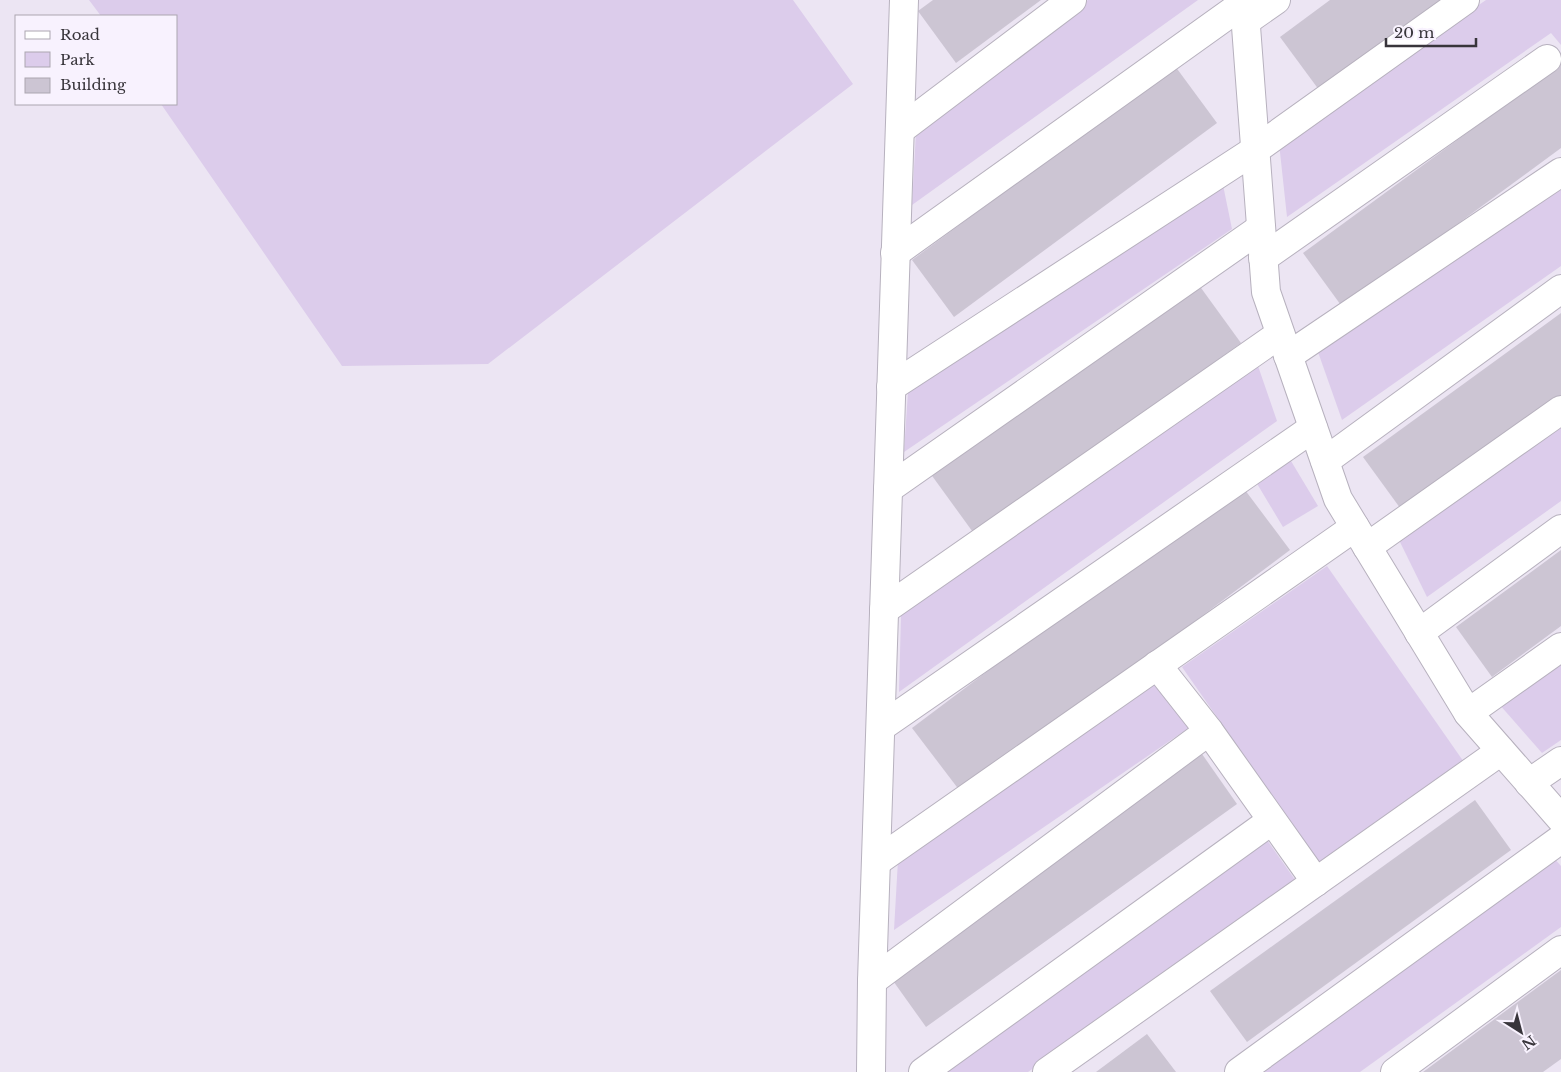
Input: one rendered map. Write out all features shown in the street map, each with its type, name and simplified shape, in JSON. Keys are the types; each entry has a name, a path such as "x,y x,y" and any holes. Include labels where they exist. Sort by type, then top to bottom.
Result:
{"lane":[{"path":"871,1072 872,982 904,0"},
{"path":"900,130 1072,0"},
{"path":"895,253 1245,8 1276,0"},
{"path":"891,387 1255,150 1465,0"},
{"path":"1245,8 1266,292 1338,499 1468,713 1561,820"},
{"path":"1263,258 1547,60"},
{"path":"884,610 1284,345 1561,172"},
{"path":"888,489 1261,228"},
{"path":"1325,461 1561,289"},
{"path":"876,862 1157,665 1561,410"},
{"path":"881,727 1313,428"},
{"path":"1419,633 1561,529"},
{"path":"1468,713 1561,647"},
{"path":"1157,665 1209,731 1316,882"},
{"path":"872,982 1209,731"},
{"path":"1047,1072 1501,751"},
{"path":"1529,783 1561,761"},
{"path":"923,1072 1271,821"},
{"path":"1239,1072 1561,839"},
{"path":"1395,1072 1561,950"}],"green space":[{"path":"89,0 793,0 853,84 488,364 342,366 162,105 178,105 178,15 100,15"},
{"path":"1088,0 1198,0 912,205 916,132"},
{"path":"1486,0 1561,0 1561,45 1551,33 1287,217 1279,143"},
{"path":"1561,182 1561,266 1342,420 1318,352"},
{"path":"1223,185 1232,229 904,452 908,392"},
{"path":"1258,366 1277,421 899,692 901,615"},
{"path":"1561,422 1561,501 1427,597 1399,540"},
{"path":"1291,461 1318,506 1283,527 1256,482"},
{"path":"1327,566 1466,765 1321,866 1182,667"},
{"path":"1561,659 1561,740 1542,753 1499,704"},
{"path":"1158,681 1190,727 894,930 898,860"},
{"path":"1267,840 1298,884 1028,1072 934,1072"},
{"path":"1553,857 1561,866 1561,927 1360,1072 1257,1072"}],"building":[{"path":"933,0 1041,0 956,63 918,11"},
{"path":"1330,0 1451,0 1322,94 1280,37"},
{"path":"1561,64 1561,148 1343,308 1303,253"},
{"path":"1175,66 1217,123 954,317 912,260"},
{"path":"1196,281 1241,343 975,535 930,473"},
{"path":"1561,313 1561,397 1403,512 1363,457"},
{"path":"1239,482 1290,550 963,795 912,728"},
{"path":"1561,550 1561,626 1492,677 1456,627"},
{"path":"1202,754 1237,804 926,1027 891,978"},
{"path":"1475,800 1511,850 1247,1042 1210,991"},
{"path":"1561,970 1561,1059 1543,1072 1423,1072"},
{"path":"1147,1034 1176,1072 1096,1072"}]}
